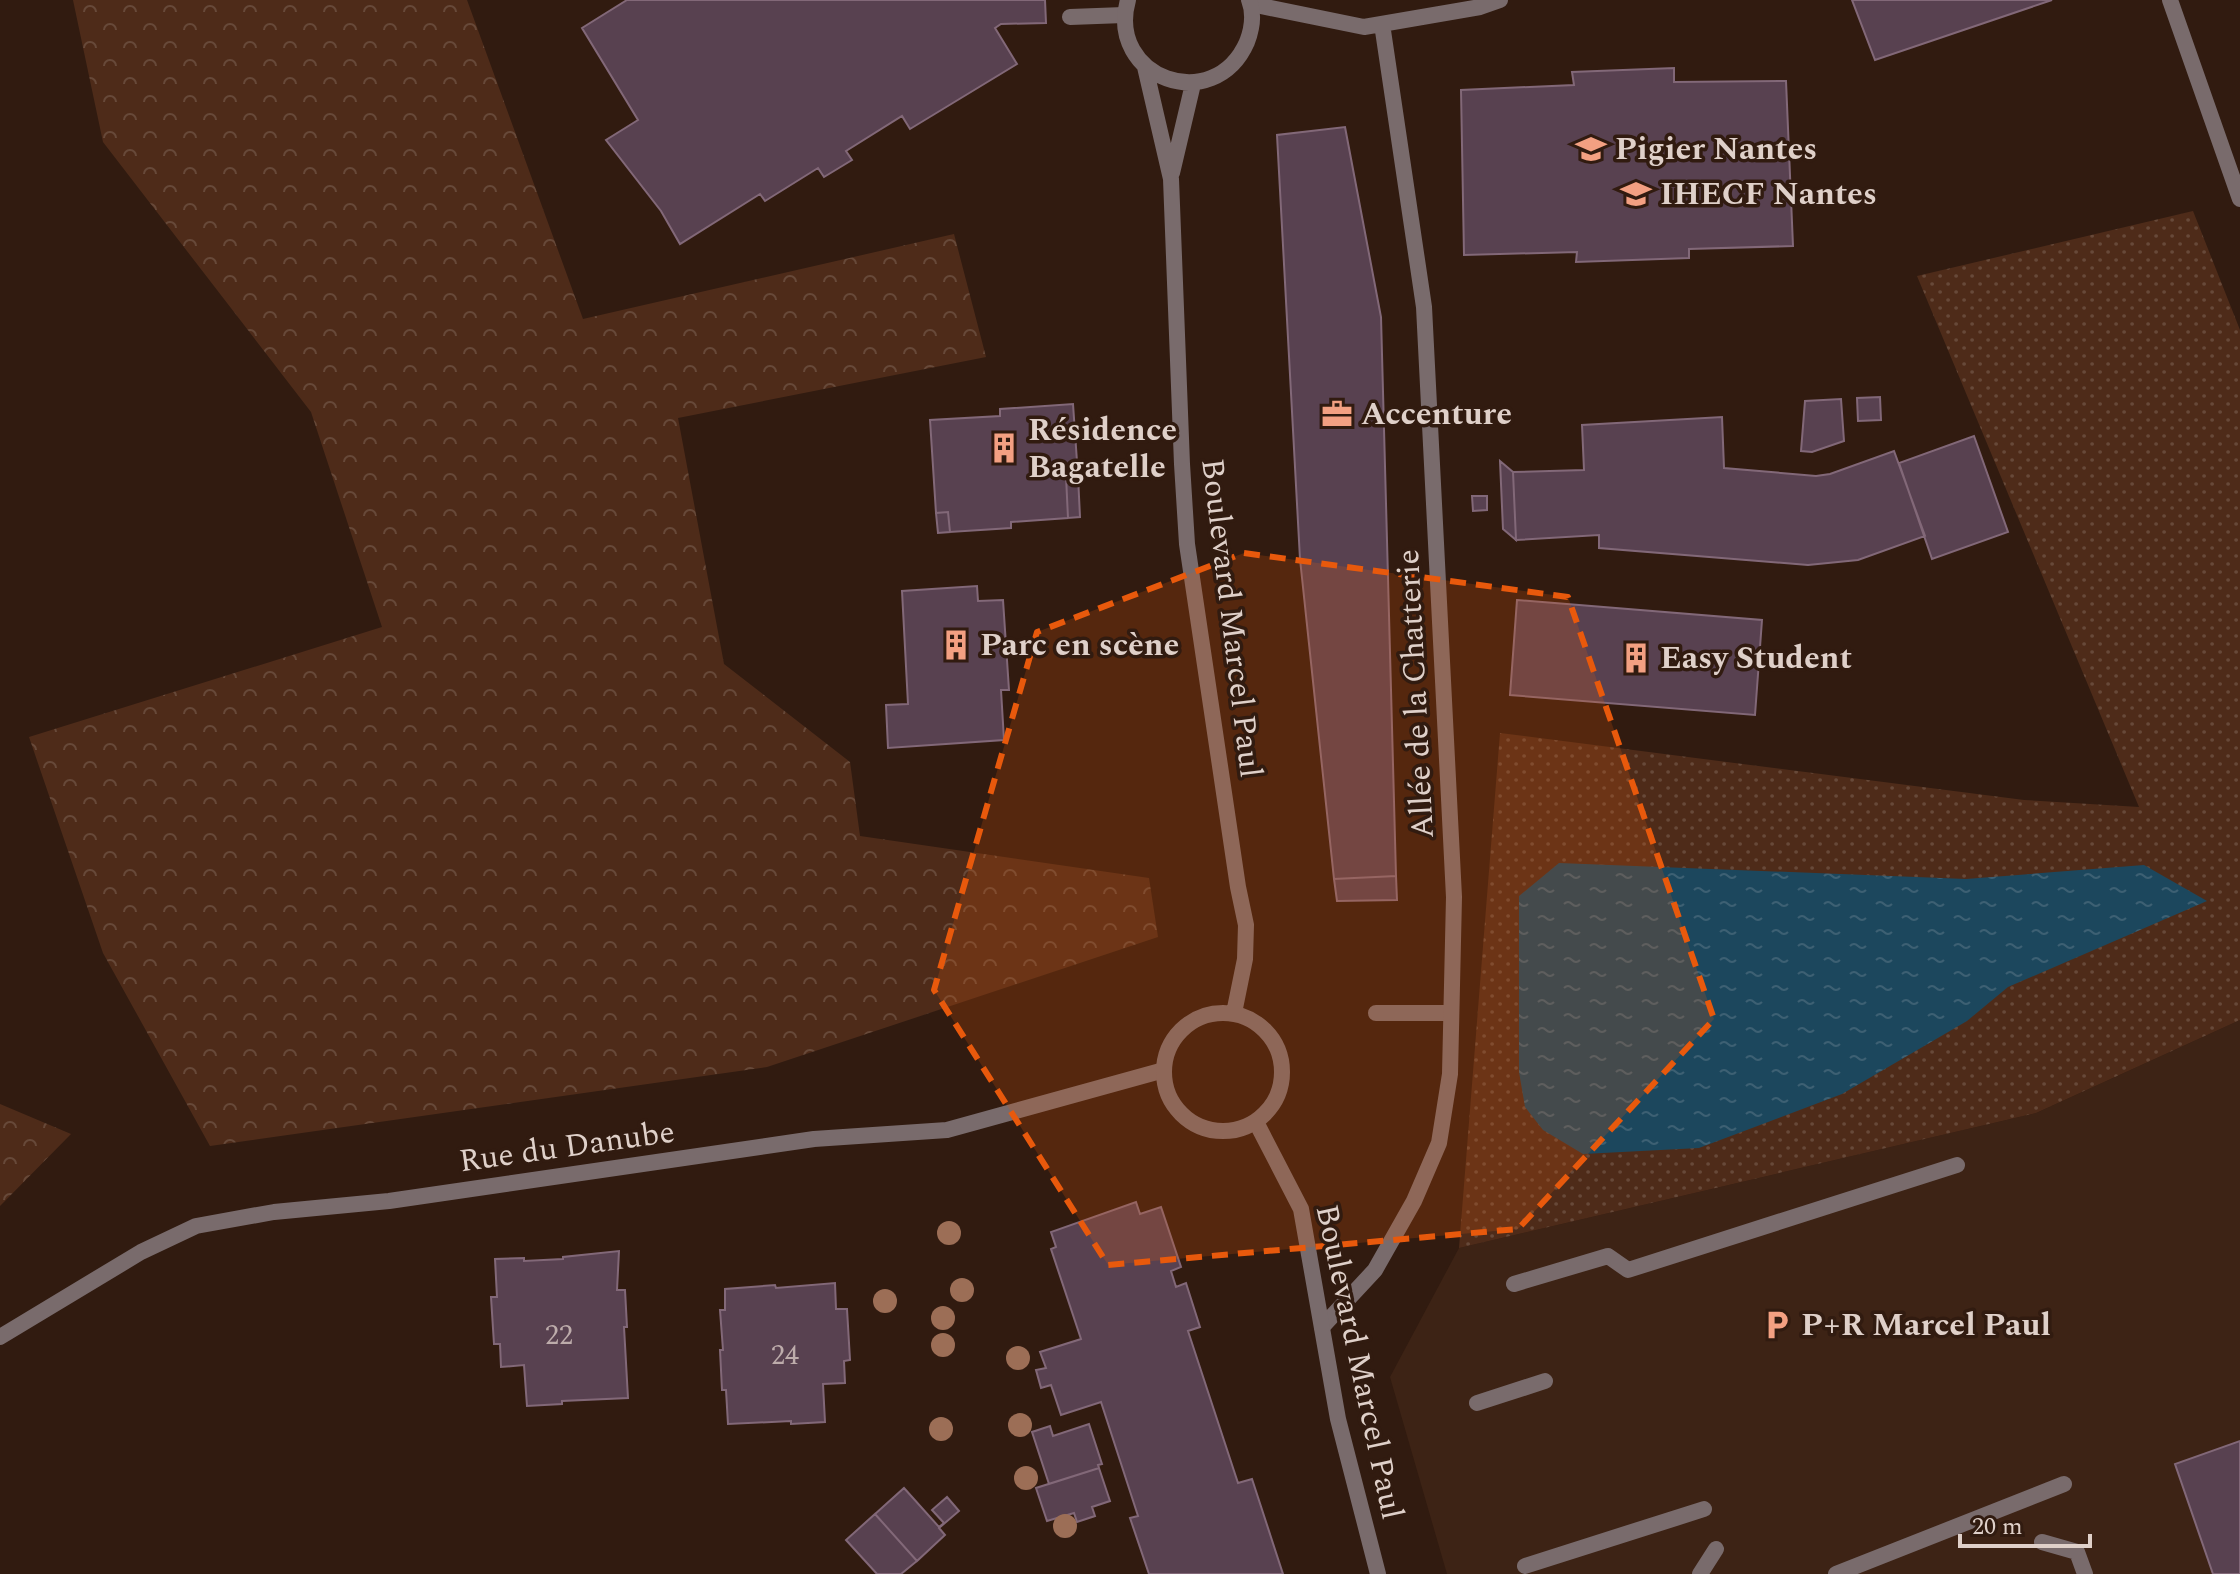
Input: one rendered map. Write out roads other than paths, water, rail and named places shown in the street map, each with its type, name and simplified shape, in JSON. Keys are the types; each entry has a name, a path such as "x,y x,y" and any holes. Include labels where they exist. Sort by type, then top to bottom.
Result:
{"street":[{"path":"1145,67 1167,80 1193,84 1220,76 1240,57 1251,32 1250,2 1364,27 1480,7 1500,0"},
{"path":"2170,0 2240,199"},
{"path":"1070,17 1126,8"},
{"name":"Boulevard Marcel Paul","path":"1126,8 1129,44 1145,67 1171,179 1187,544 1246,925 1245,959 1234,1013"},
{"name":"Allée de la Chatterie","path":"1322,1327 1375,1270 1414,1201 1439,1143 1450,1074 1454,897 1424,307 1382,24"},
{"name":"Boulevard Marcel Paul","path":"1171,179 1193,84"},
{"path":"1234,1013 1256,1022 1273,1039 1282,1060 1282,1083 1273,1105 1256,1122 1232,1131 1206,1129 1184,1117 1169,1096 1164,1070 1170,1046 1186,1025 1208,1015 1234,1013"},
{"path":"1376,1013 1451,1013"},
{"name":"Rue du Danube","path":"0,1337 141,1252 196,1226 274,1212 389,1201 814,1139 947,1130 1164,1070"},
{"name":"Boulevard Marcel Paul","path":"1256,1122 1301,1209 1338,1419 1378,1574"},
{"path":"1514,1284 1608,1256 1628,1270 1957,1165"},
{"path":"1477,1403 1545,1381"},
{"path":"1836,1574 2064,1484"},
{"path":"1525,1566 1704,1509"},
{"path":"2042,1542 2077,1552 2085,1574"},
{"path":"1700,1574 1716,1549"}],"water":[{"path":"1559,863 1966,879 2144,865 2207,901 2008,987 1967,1021 1842,1094 1699,1148 1583,1154 1543,1130 1525,1107 1519,1072 1519,896"}],"place":[{"name":"Pigier Nantes","path":"1591,149"},
{"name":"IHECF Nantes","path":"1636,194"},
{"name":"Accenture","path":"1337,414"},
{"name":"Résidence Bagatelle","path":"1004,448"},
{"name":"Parc en scène","path":"956,645"},
{"name":"Easy Student","path":"1636,658"},
{"name":"P+R Marcel Paul","path":"1777,1325"}]}
